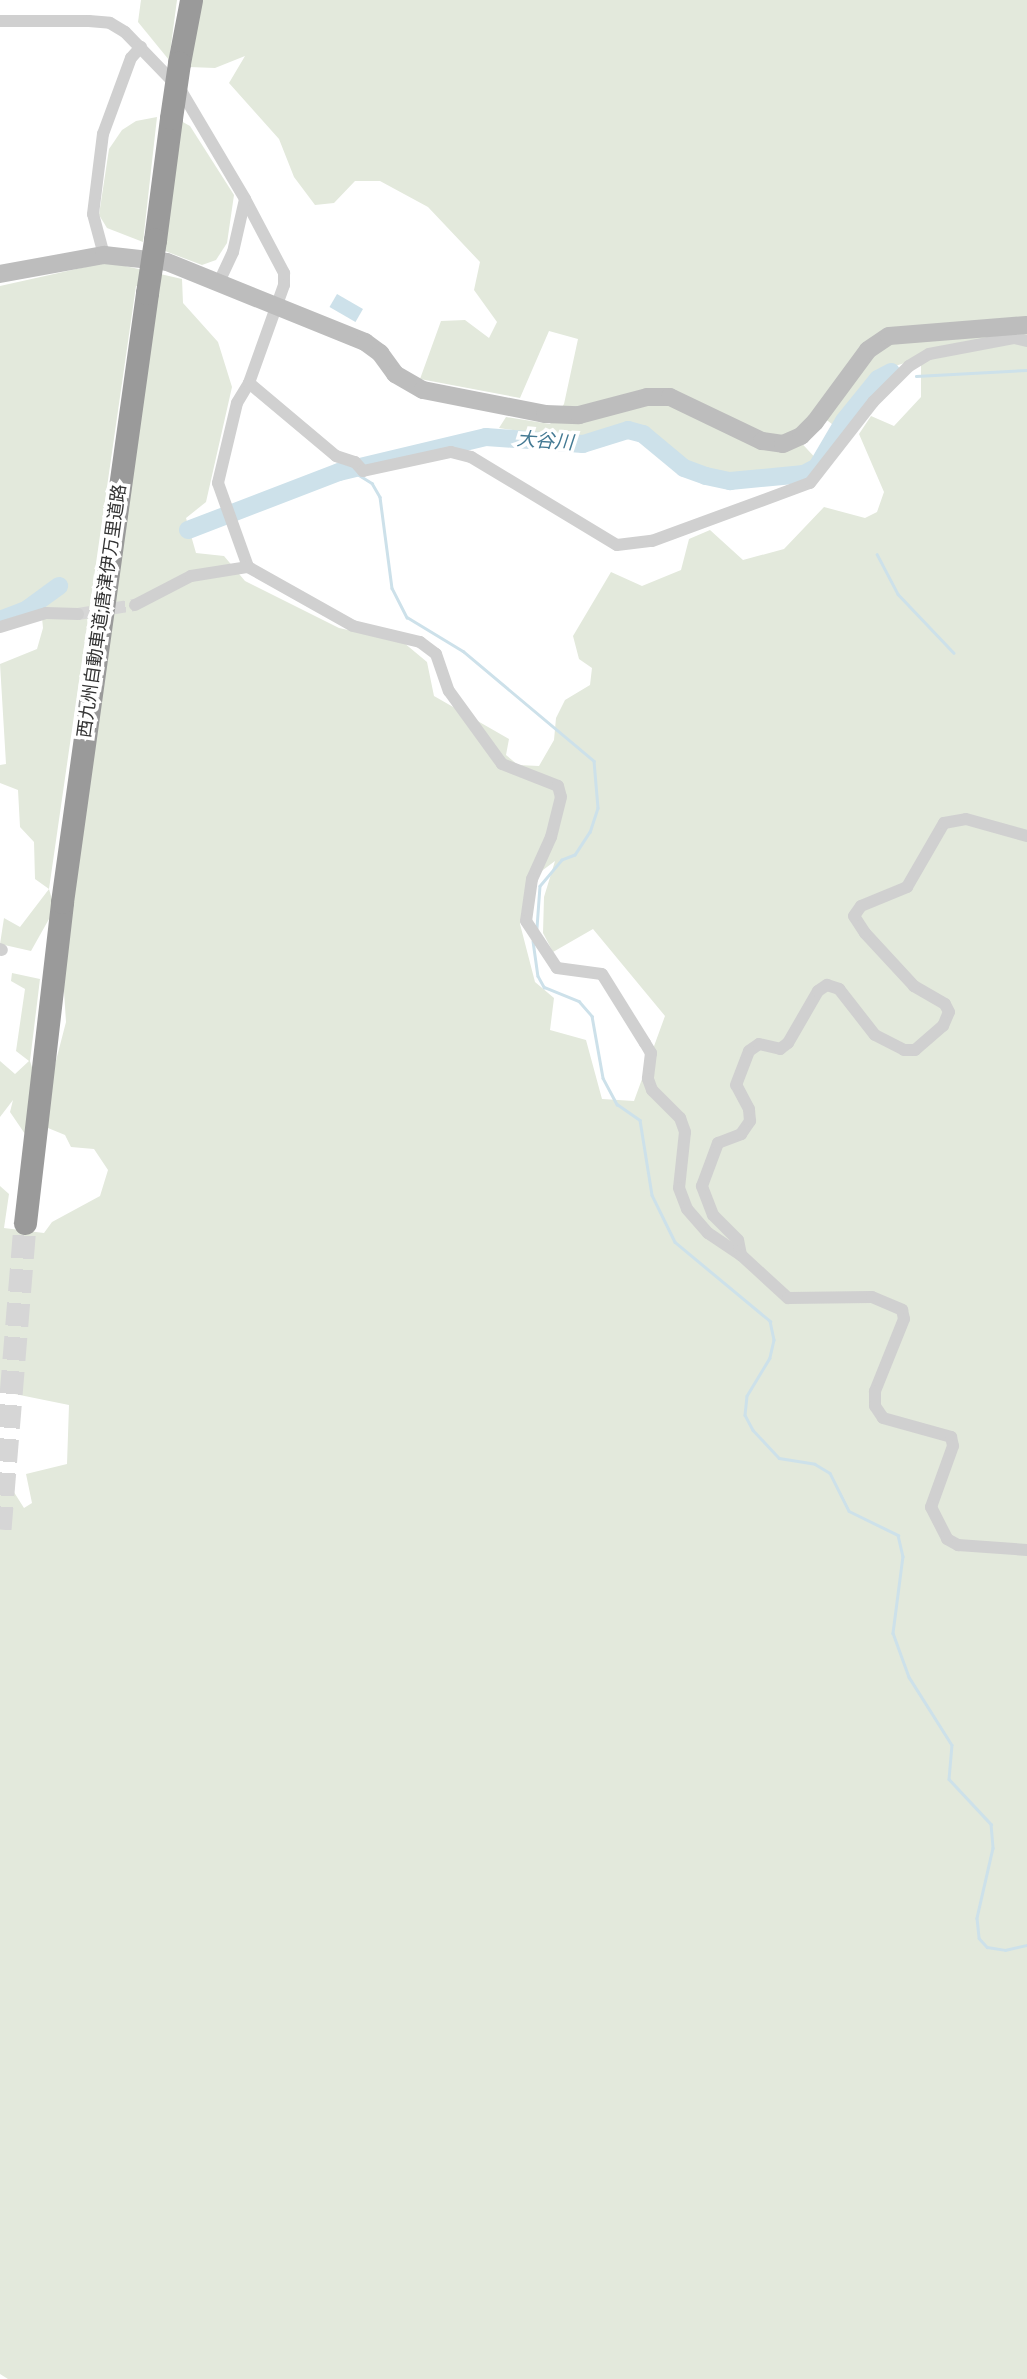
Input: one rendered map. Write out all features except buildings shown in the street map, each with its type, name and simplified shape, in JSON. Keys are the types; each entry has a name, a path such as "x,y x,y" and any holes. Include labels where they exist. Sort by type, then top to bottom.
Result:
{"highway":[{"name":"西九州自動車道;唐津伊万里道路","path":"25,1223 32,1142 62,902 179,63 191,0"}],"street":[{"path":"0,21 110,23 141,47 180,89 280,260 284,285 248,383 237,403 218,483 224,508 248,567"},
{"path":"104,255 93,214 103,134 131,58 141,47"},
{"path":"219,282 233,252 245,199"},
{"path":"0,274 104,255 167,262 365,342 380,353 395,374 424,390 545,414 579,415 647,397 670,397 762,441 783,444 801,436 815,422 868,350 889,336 1027,325"},
{"path":"248,383 336,456 367,472 451,452 471,457 617,545 652,541 810,483 873,402 909,366 929,354 1014,338 1027,341"},
{"path":"135,605 191,576 248,567 353,626 420,642 436,654 449,691 502,764 558,786 561,797 551,837 532,879 526,921 557,968 566,973 590,970 611,985 651,1053 652,1090 680,1118 685,1132 679,1188 687,1209 708,1234 741,1255 788,1298 872,1297 902,1310 904,1318 875,1391 875,1406 883,1418 951,1437 953,1446 931,1507 947,1539 958,1545 1027,1550"},
{"path":"0,627 46,613 78,614"},
{"path":"741,1255 738,1240 713,1215 702,1186 718,1143 741,1134 750,1121 750,1109 736,1085 749,1051 760,1044 780,1049 788,1043 818,991 827,985 839,989 875,1035 904,1050 915,1050 943,1026 949,1012 945,1004 914,986 854,916 861,906 907,887 923,867 944,823 966,819 1027,836"}],"shaded area":[{"path":"141,0 177,0 169,60 138,22"},
{"path":"202,0 1027,0 1027,2379 8,2379 0,2374 0,1478 5,1478 24,1508 32,1503 26,1474 67,1464 69,1405 0,1391 0,1186 9,1194 4,1228 44,1233 52,1222 100,1196 108,1170 94,1149 71,1147 65,1135 48,1128 43,1135 25,1134 10,1112 13,1100 0,1117 0,1061 15,1074 29,1061 16,1051 25,989 11,981 12,973 40,979 30,1061 34,1074 52,1076 66,1022 63,976 49,919 31,951 0,944 4,918 20,927 49,889 35,879 34,842 20,827 18,790 0,783 0,765 6,764 0,664 37,649 43,628 40,597 0,613 0,286 108,262 182,279 183,303 218,342 232,387 206,502 186,518 196,553 224,556 245,581 339,628 403,642 427,662 434,696 509,739 506,755 518,765 539,766 554,740 556,718 565,700 590,685 592,668 579,659 573,636 611,572 642,586 681,570 689,539 710,530 743,560 784,549 824,507 865,518 877,512 884,492 859,434 871,416 894,426 921,397 921,358 895,366 841,431 815,411 793,434 822,465 809,480 729,476 685,465 645,431 629,426 586,441 499,428 506,417 550,424 564,404 578,339 549,331 520,398 420,379 441,321 465,320 489,338 497,322 474,290 480,262 428,207 380,181 355,181 334,203 315,205 294,177 279,139 229,83 245,56 215,68 189,67","holes":["136,286 158,291 73,904 53,903 49,889","555,861 544,897 543,933 553,952 593,929 665,1016 634,1101 602,1099 586,1040 550,1030 554,998 535,982 520,924 527,882"]},
{"path":"157,117 143,242 107,228 99,215 109,149 122,130 136,121"},
{"path":"181,121 190,126 234,195 227,243 216,260 202,265 165,251"}],"water":[{"path":"337,294 363,309 355,322 330,307"}],"waterway":[{"name":"大谷川","path":"916,376 1027,370"},
{"name":"大谷川","path":"188,530 339,472 486,437 583,444 628,430 643,434 684,468 706,476 730,481 804,474 817,467 844,421 878,379 891,372"},
{"path":"351,470 372,483 380,497 392,588 407,617 463,651 594,761 598,808 590,832 575,855 562,860 540,886 537,928"},
{"path":"877,554 898,594 954,653"},
{"name":"大谷川","path":"0,620 26,610 59,586"},
{"path":"533,941 538,976 544,987 579,1001 592,1016 603,1078 617,1104 640,1120 652,1195 675,1242 770,1321 774,1340 770,1358 747,1396 745,1415 753,1430 779,1458 815,1464 830,1473 849,1511 898,1535 903,1556 893,1633 909,1677 952,1745 949,1779 991,1824 993,1848 977,1918 979,1938 987,1947 1005,1950 1027,1945"}],"tunnel":[{"path":"78,614 135,605"},
{"path":"0,1529 25,1223"}]}
